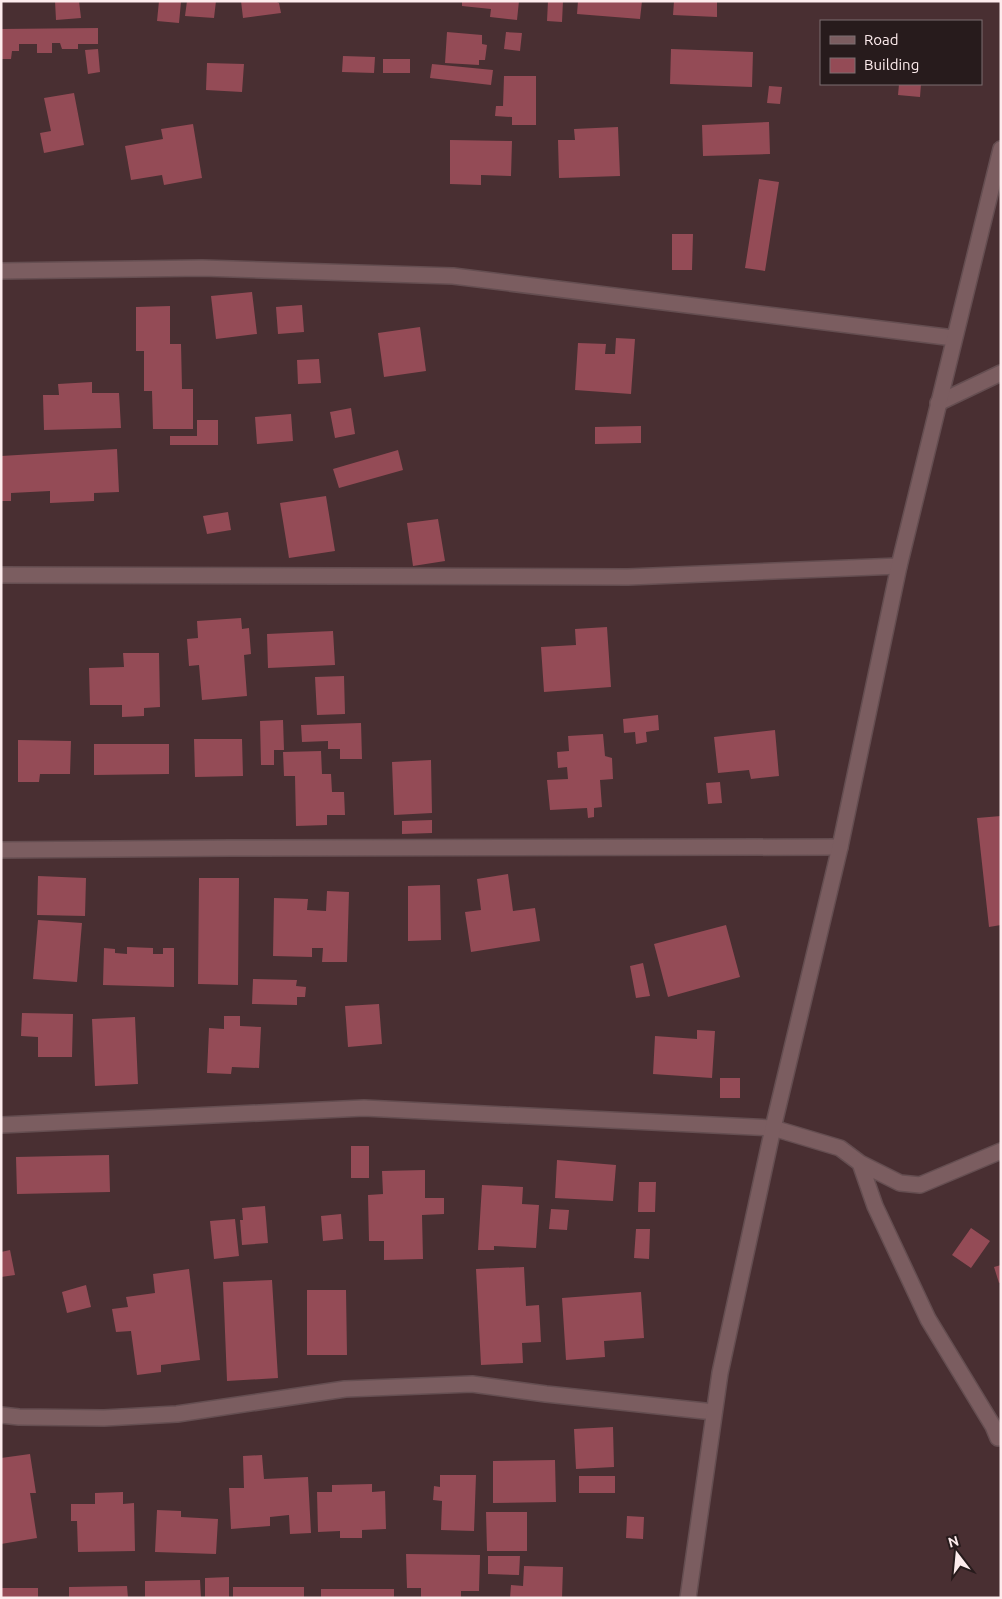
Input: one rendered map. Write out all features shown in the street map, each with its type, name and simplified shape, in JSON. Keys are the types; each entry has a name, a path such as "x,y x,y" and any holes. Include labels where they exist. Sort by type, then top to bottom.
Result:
{"street":[{"path":"688,1598 720,1373 773,1128 840,847 899,566 1001,149"},
{"path":"1,271 202,268 453,276 954,338"},
{"path":"938,403 1001,373"},
{"path":"1,575 628,577 899,566"},
{"path":"1,850 840,847"},
{"path":"1,1126 364,1108 773,1128 840,1148 860,1163 900,1183 920,1185 1001,1151"},
{"path":"860,1163 876,1206 928,1319 993,1426 1000,1442"},
{"path":"1,1415 104,1418 177,1414 345,1389 472,1384 714,1412"}],"building":[{"path":"55,1 79,1 81,18 56,20"},
{"path":"159,1 181,2 179,23 157,21"},
{"path":"187,1 216,1 214,18 185,16"},
{"path":"241,1 275,1 279,3 281,13 243,18"},
{"path":"462,1 519,1 517,20 490,17 491,9 462,6"},
{"path":"548,1 563,1 562,22 547,21"},
{"path":"578,1 642,1 640,19 577,14"},
{"path":"674,1 717,1 717,17 673,15"},
{"path":"98,28 98,44 78,44 78,49 62,49 60,43 52,43 52,53 37,53 37,44 19,44 19,51 12,51 11,59 1,59 1,29"},
{"path":"447,32 482,35 482,44 487,45 485,60 479,60 479,65 445,63"},
{"path":"506,32 522,33 520,51 504,49"},
{"path":"98,49 100,72 88,74 85,50"},
{"path":"671,49 753,52 752,87 670,84"},
{"path":"343,56 375,57 374,73 342,72"},
{"path":"383,59 410,59 410,73 383,73"},
{"path":"207,63 244,64 242,92 206,90"},
{"path":"432,64 493,70 491,85 430,78"},
{"path":"504,76 536,76 536,125 512,125 512,117 495,116 496,106 503,106"},
{"path":"899,85 921,85 920,97 898,95"},
{"path":"769,86 782,87 780,104 767,103"},
{"path":"74,93 84,145 44,153 40,133 51,131 44,98"},
{"path":"769,122 770,154 703,156 702,125"},
{"path":"193,124 202,178 164,185 162,175 131,180 125,146 163,139 161,129"},
{"path":"618,127 620,176 559,178 558,140 575,140 574,129"},
{"path":"450,140 512,141 511,176 481,175 481,185 450,184"},
{"path":"759,179 779,182 765,271 745,268"},
{"path":"672,234 693,234 692,270 672,270"},
{"path":"252,292 257,334 216,339 211,296"},
{"path":"302,305 304,332 278,334 276,307"},
{"path":"170,306 170,344 181,344 182,389 193,389 193,429 153,429 152,391 144,391 144,351 136,351 136,307"},
{"path":"420,327 426,371 384,377 378,333"},
{"path":"616,338 635,339 631,394 575,390 578,343 606,344 605,354 615,354"},
{"path":"319,359 321,383 298,384 297,360"},
{"path":"92,382 92,393 119,393 121,428 44,430 43,395 59,395 58,384"},
{"path":"351,408 355,434 335,438 330,412"},
{"path":"291,414 293,441 257,444 255,417"},
{"path":"197,420 218,420 218,445 170,445 170,436 197,436"},
{"path":"641,426 641,443 595,444 595,427"},
{"path":"117,449 119,492 94,493 94,501 50,503 50,491 11,493 11,501 1,501 1,456"},
{"path":"398,450 403,470 339,488 333,469"},
{"path":"326,496 335,551 289,558 280,503"},
{"path":"228,512 231,530 207,534 203,516"},
{"path":"438,519 445,561 413,566 407,523"},
{"path":"241,618 242,629 249,628 251,654 244,655 247,696 202,700 199,665 189,666 187,639 198,638 197,621"},
{"path":"607,627 611,687 544,692 541,647 576,645 575,629"},
{"path":"333,631 335,665 268,668 267,634"},
{"path":"123,653 159,653 160,707 144,708 144,716 122,717 122,705 90,705 89,668 124,667"},
{"path":"344,676 345,714 317,715 315,677"},
{"path":"658,715 659,730 646,732 647,742 636,744 635,732 624,733 623,719"},
{"path":"283,720 284,750 274,750 274,765 261,765 260,721"},
{"path":"361,723 362,759 340,759 340,749 328,749 328,741 302,742 301,725"},
{"path":"775,730 779,776 751,779 749,770 718,773 714,737"},
{"path":"603,734 605,756 612,758 613,779 600,780 602,807 594,808 594,817 588,818 587,808 550,810 547,780 568,779 567,767 558,768 557,752 569,751 568,736"},
{"path":"194,739 242,739 243,776 195,777"},
{"path":"18,740 71,741 70,774 40,774 39,782 18,782"},
{"path":"94,744 169,744 169,774 94,775"},
{"path":"321,751 322,774 331,774 332,792 344,792 345,815 327,815 327,825 296,826 295,776 284,776 283,752"},
{"path":"431,760 432,813 394,815 392,762"},
{"path":"720,782 722,803 708,804 706,783"},
{"path":"1001,816 1001,925 989,927 977,818"},
{"path":"432,820 432,833 402,834 402,821"},
{"path":"508,874 513,911 535,908 540,941 471,952 465,912 481,910 477,879"},
{"path":"38,876 86,878 85,916 37,915"},
{"path":"199,878 239,878 238,985 198,984"},
{"path":"440,885 441,940 408,941 408,886"},
{"path":"327,891 349,892 347,962 322,962 323,948 312,948 312,957 273,956 274,898 308,899 307,910 326,911"},
{"path":"38,920 82,923 77,982 33,979"},
{"path":"726,925 740,977 668,997 654,944"},
{"path":"127,947 153,948 153,954 163,954 163,948 174,948 174,987 103,985 104,948 115,949 115,953 127,954"},
{"path":"643,963 650,996 636,998 630,966"},
{"path":"253,979 297,980 296,986 306,987 305,997 297,997 297,1005 252,1004"},
{"path":"379,1004 382,1044 348,1047 345,1006"},
{"path":"22,1013 73,1014 72,1057 38,1057 38,1037 21,1036"},
{"path":"224,1016 240,1016 240,1026 261,1027 259,1068 232,1067 231,1074 207,1073 209,1028 224,1029"},
{"path":"135,1017 138,1084 95,1086 92,1019"},
{"path":"697,1030 715,1031 712,1078 653,1074 655,1036 697,1039"},
{"path":"720,1078 740,1078 740,1098 720,1098"},
{"path":"351,1146 369,1146 369,1178 351,1178"},
{"path":"109,1155 110,1192 17,1194 16,1157"},
{"path":"557,1160 616,1165 613,1201 555,1198"},
{"path":"425,1170 425,1198 444,1198 444,1214 422,1215 423,1259 384,1260 384,1241 369,1241 368,1195 383,1194 382,1171"},
{"path":"639,1182 656,1182 655,1212 638,1212"},
{"path":"482,1185 523,1187 522,1204 539,1205 536,1248 494,1246 494,1250 478,1250"},
{"path":"265,1206 268,1243 242,1245 240,1220 243,1220 242,1208"},
{"path":"551,1209 569,1210 567,1230 549,1229"},
{"path":"341,1214 343,1239 323,1241 321,1216"},
{"path":"235,1219 239,1256 214,1259 210,1221"},
{"path":"971,1228 990,1241 971,1268 952,1255"},
{"path":"636,1229 650,1229 649,1259 634,1258"},
{"path":"10,1250 15,1275 1,1277 1,1252"},
{"path":"1001,1265 1001,1282 999,1283 994,1267"},
{"path":"524,1267 526,1306 539,1305 541,1342 522,1343 523,1363 481,1365 476,1269"},
{"path":"189,1269 200,1360 161,1365 161,1372 137,1375 131,1331 116,1332 112,1309 128,1307 126,1297 155,1293 153,1274"},
{"path":"272,1280 278,1378 227,1381 223,1282"},
{"path":"86,1285 91,1307 67,1313 62,1292"},
{"path":"307,1290 346,1290 347,1355 307,1355"},
{"path":"641,1292 644,1338 604,1341 605,1357 566,1360 562,1298"},
{"path":"613,1427 614,1467 576,1469 574,1429"},
{"path":"30,1454 36,1493 30,1493 37,1538 1,1544 1,1458"},
{"path":"262,1455 264,1479 308,1477 311,1533 290,1534 289,1515 270,1517 270,1526 231,1529 229,1488 244,1488 243,1456"},
{"path":"555,1460 556,1502 493,1503 493,1461"},
{"path":"440,1475 476,1475 474,1531 441,1530 442,1501 433,1500 434,1486 440,1487"},
{"path":"579,1476 615,1476 615,1493 579,1493"},
{"path":"372,1484 372,1492 385,1491 386,1529 362,1530 362,1538 340,1538 340,1531 318,1532 317,1492 332,1492 332,1485"},
{"path":"123,1492 123,1504 134,1503 135,1551 78,1552 77,1521 71,1521 71,1504 95,1504 95,1493"},
{"path":"157,1510 181,1511 181,1517 218,1519 216,1554 155,1552"},
{"path":"486,1512 527,1512 527,1551 487,1551"},
{"path":"627,1516 644,1517 643,1539 626,1538"},
{"path":"406,1554 480,1555 479,1591 461,1591 461,1598 421,1597 421,1588 407,1588"},
{"path":"488,1556 520,1556 519,1575 488,1574"},
{"path":"524,1566 563,1567 562,1598 510,1598 511,1585 523,1586"},
{"path":"229,1577 229,1598 205,1598 205,1578"},
{"path":"200,1580 201,1598 145,1598 145,1581"},
{"path":"127,1586 128,1598 69,1598 69,1587"},
{"path":"233,1587 304,1587 304,1598 233,1598"},
{"path":"1,1588 38,1588 38,1598 1,1598"},
{"path":"321,1589 394,1589 394,1598 321,1598"}]}
